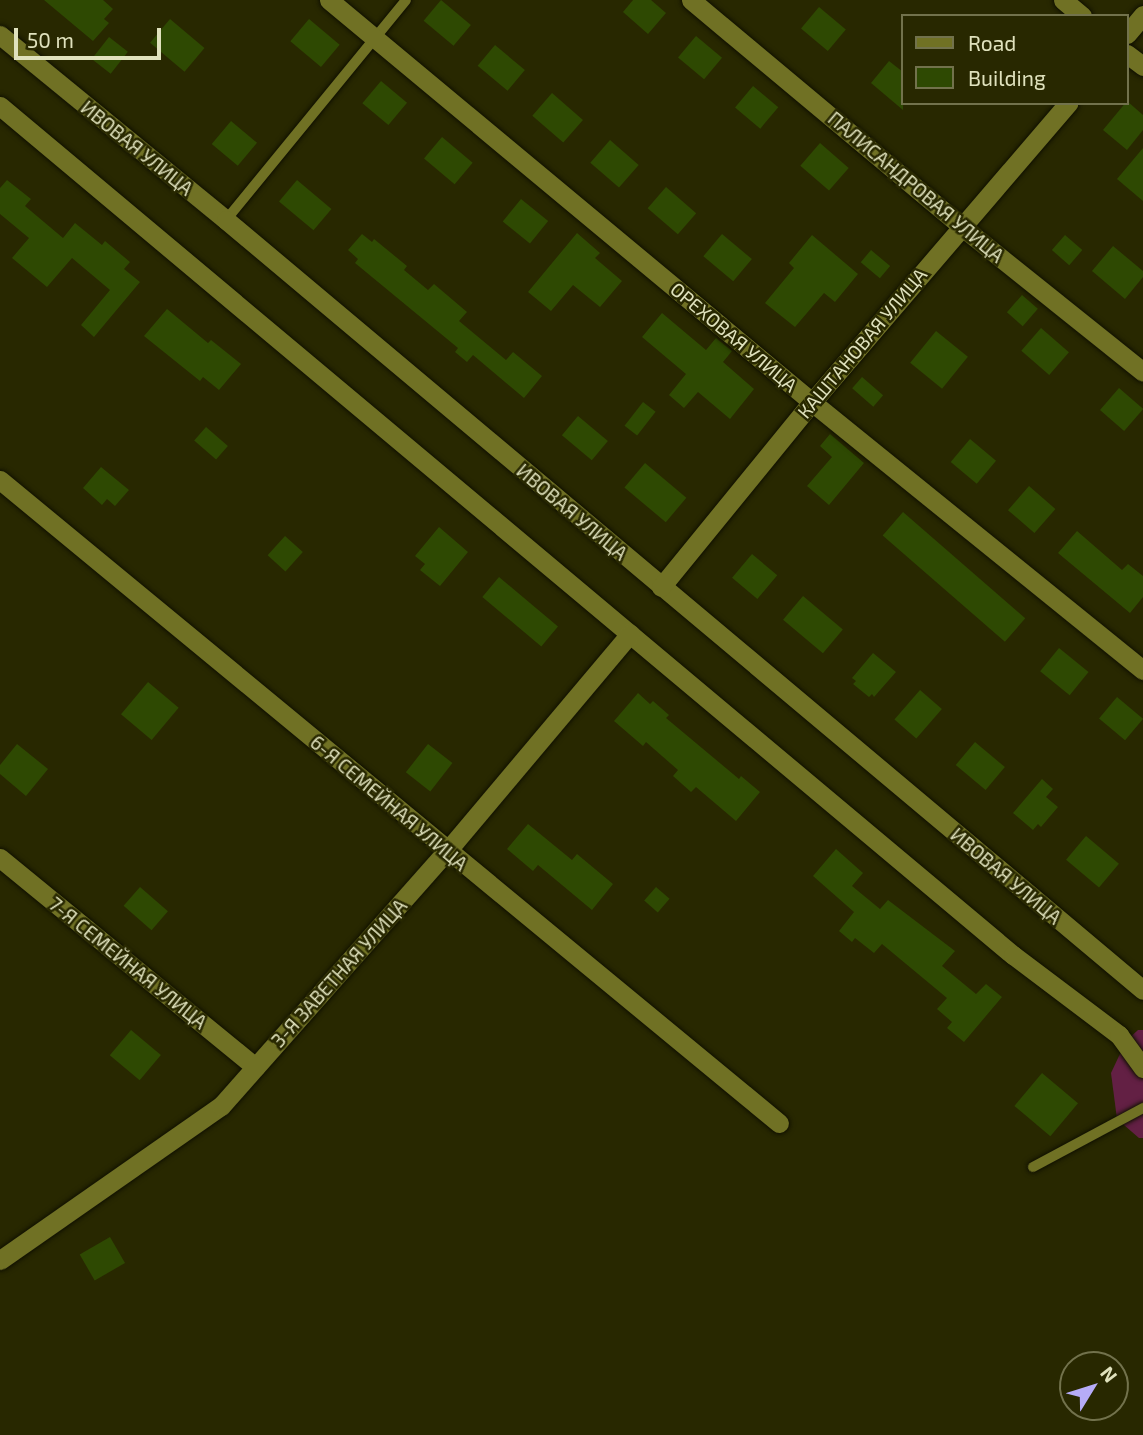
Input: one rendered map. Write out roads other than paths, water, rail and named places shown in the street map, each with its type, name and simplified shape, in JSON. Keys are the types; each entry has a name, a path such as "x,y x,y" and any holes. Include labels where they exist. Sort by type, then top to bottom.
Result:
{"street":[{"name":"ОРЕХОВАЯ УЛИЦА","path":"329,0 811,402 1143,670"},
{"name":"ПАЛИСАНДРОВАЯ УЛИЦА","path":"691,0 961,226 1143,372"},
{"path":"1063,0 1080,14"},
{"path":"1129,32 1143,15"},
{"name":"ИВОВАЯ УЛИЦА","path":"0,35 226,220 1143,990"},
{"name":"КАШТАНОВАЯ УЛИЦА","path":"661,587 811,402 1066,105"},
{"path":"0,106 1013,955 1119,1035 1143,1068"},
{"name":"6-Я СЕМЕЙНАЯ УЛИЦА","path":"0,480 779,1123"},
{"name":"3-Я ЗАВЕТНАЯ УЛИЦА","path":"1,1258 221,1106 447,851 630,634"},
{"name":"7-Я СЕМЕЙНАЯ УЛИЦА","path":"0,858 255,1067"}],"lane":[{"path":"226,220 406,0"},
{"path":"1033,1167 1143,1108"}]}
